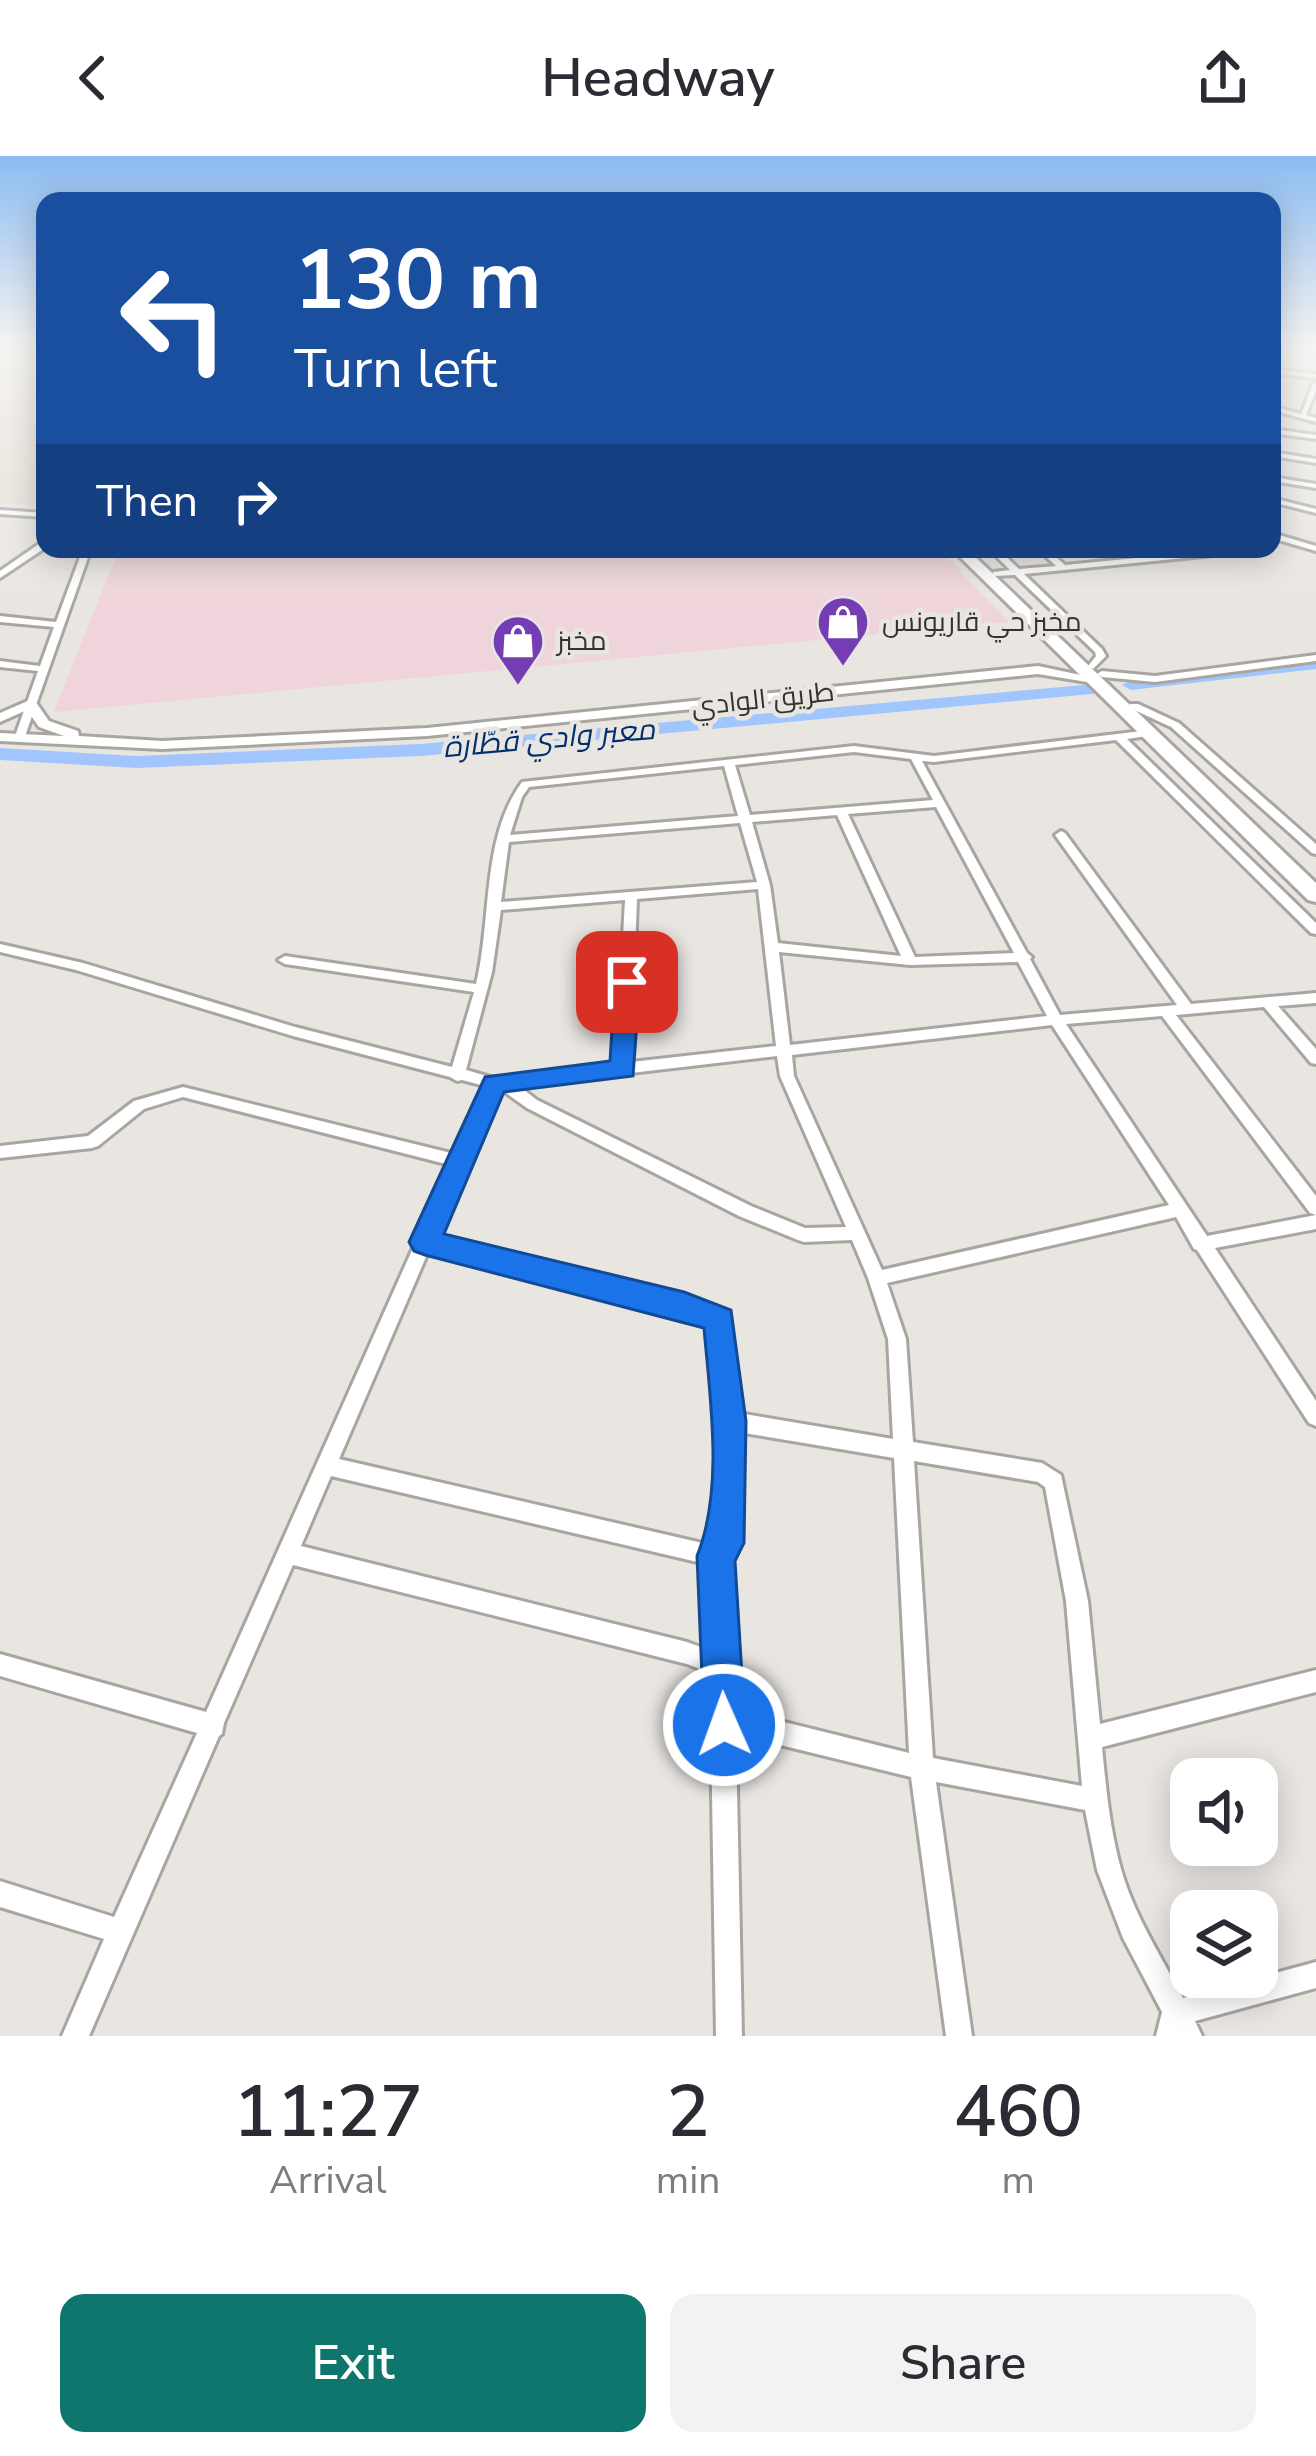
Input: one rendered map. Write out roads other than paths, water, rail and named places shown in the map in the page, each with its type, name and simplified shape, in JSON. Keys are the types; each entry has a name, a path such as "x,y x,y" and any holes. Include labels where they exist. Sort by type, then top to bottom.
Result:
{"highway":[{"path":"970,558 1069,641"},
{"path":"979,558 1069,641 1150,734 1316,895"},
{"path":"1096,673 1316,879"}],"main road":[{"path":"1035,666 1069,641"},
{"name":"طريق الوادي","path":"0,733 161,745 485,724 1035,666 1096,673"},
{"path":"0,718 30,704 44,724 76,735"},
{"name":"طريق الوادي","path":"20,735 162,737 485,724"}],"street":[{"path":"1281,455 1316,461"},
{"path":"1281,480 1316,486"},
{"path":"1281,502 1316,512"},
{"path":"0,512 36,514"},
{"path":"0,522 14,513"},
{"path":"1281,538 1302,545"},
{"path":"1281,547 1316,546"},
{"path":"0,575 36,550"},
{"path":"20,735 84,558"},
{"path":"1002,558 1069,641 1101,656 1096,673 1155,679 1316,658"},
{"path":"1052,558 1064,568"},
{"path":"996,574 1153,558"},
{"path":"0,619 59,626"},
{"path":"0,664 44,669"},
{"path":"1134,706 1175,725 1316,850"},
{"path":"457,1076 482,989 498,906 504,839 518,790 531,782 854,749 916,759 1150,734"},
{"path":"1119,737 1316,930"},
{"path":"916,759 1056,1020 1316,1417"},
{"path":"729,764 764,885 784,1051 796,1103 877,1278 897,1339 922,1768 959,2036"},
{"path":"1240,806 1263,802"},
{"path":"504,839 940,803"},
{"path":"841,812 910,961"},
{"path":"1061,836 1187,1009"},
{"path":"498,906 764,885"},
{"path":"623,1070 632,895"},
{"path":"772,946 910,961 1025,957"},
{"path":"0,948 78,966 457,1076 499,1083 1056,1020 1316,998"},
{"path":"285,961 482,989"},
{"path":"1268,1003 1316,1059"},
{"path":"1166,1011 1316,1208"},
{"path":"499,1083 745,1211 813,1238 858,1234"},
{"path":"75,2036 460,1161 499,1083"},
{"path":"0,1152 92,1142 139,1105 183,1092 460,1161"},
{"path":"877,1278 1178,1210"},
{"path":"1200,1244 1316,1222"},
{"path":"425,1242 717,1316 729,1421 725,1543 716,1556 723,1666 730,2036"},
{"path":"729,1421 1042,1474 1054,1482 1077,1601 1095,1800 1109,1870 1178,2028 1316,1975"},
{"path":"328,1466 716,1556"},
{"path":"287,1553 688,1652 723,1666"},
{"path":"0,1665 214,1726"},
{"path":"1088,1739 1316,1681"},
{"path":"724,1725 768,1730 922,1768 1095,1800"},
{"path":"0,1894 122,1932"}],"waterway":[{"name":"معبر وادي قطّارة","path":"1131,685 1316,664"},
{"name":"معبر وادي قطّارة","path":"0,754 137,762 421,750 1096,689"}],"place":[{"name":"مخبز حي قاريونس","path":"843,668"},
{"name":"مخبز","path":"518,687"}]}
